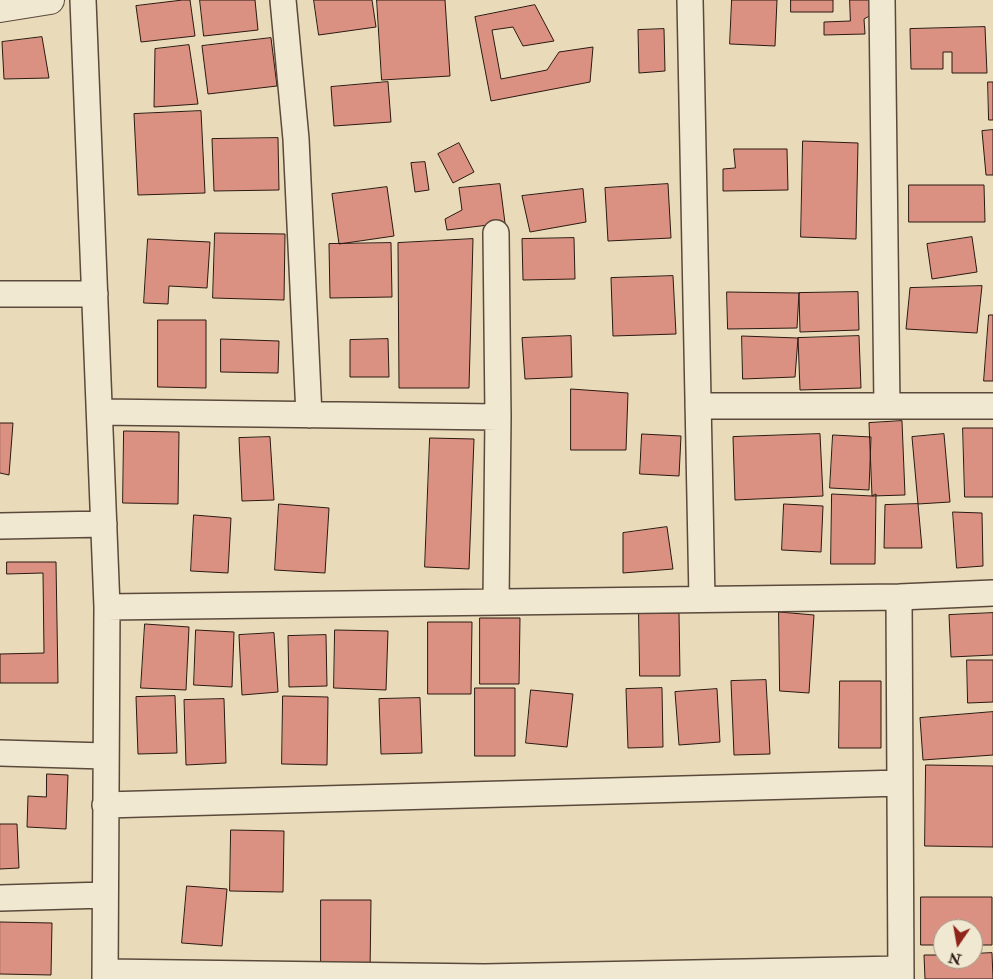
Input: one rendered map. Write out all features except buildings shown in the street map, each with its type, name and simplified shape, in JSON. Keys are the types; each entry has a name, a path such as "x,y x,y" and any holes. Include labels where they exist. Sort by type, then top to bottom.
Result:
{"street":[{"path":"0,8 50,0"},
{"path":"83,0 107,607 105,975 484,977 901,974 899,596"},
{"path":"282,0 296,139 309,414"},
{"path":"690,0 702,599"},
{"path":"882,0 887,406"},
{"path":"496,232 498,417 496,601"},
{"path":"0,294 95,294"},
{"path":"698,406 993,406"},
{"path":"100,412 498,417"},
{"path":"0,526 104,524"},
{"path":"107,607 899,596 993,593"},
{"path":"0,753 106,756"},
{"path":"105,805 900,783"},
{"path":"0,898 105,895"}]}
